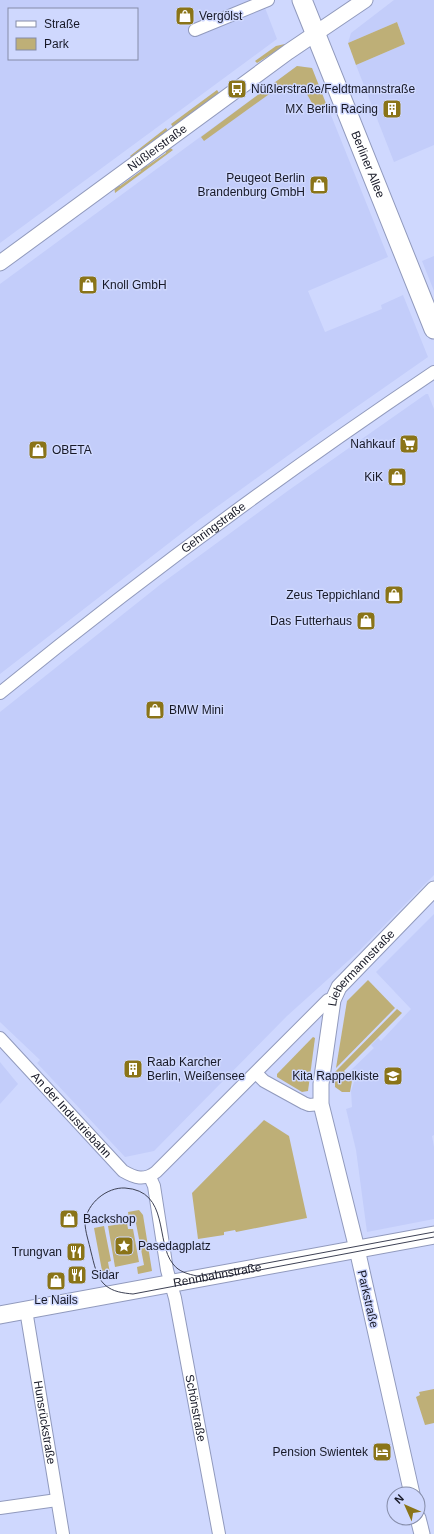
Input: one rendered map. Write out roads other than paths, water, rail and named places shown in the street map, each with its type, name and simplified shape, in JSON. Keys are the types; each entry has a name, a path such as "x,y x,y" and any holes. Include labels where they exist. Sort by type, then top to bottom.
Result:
{"main road":[{"name":"Berliner Allee","path":"302,0 434,329"},
{"name":"Rennbahnstraße","path":"0,1315 434,1235"}],"street":[{"path":"194,30 268,0"},
{"name":"Nüßlerstraße","path":"0,263 315,34 365,0"},
{"name":"Gehringstraße","path":"0,693 83,626 226,518 302,462 434,372"},
{"name":"Liebermannstraße","path":"150,1177 256,1074 328,1000 333,1000 338,987 434,889"},
{"name":"Parkstraße","path":"333,1000 321,1084 321,1104 357,1249 410,1486"},
{"name":"An der Industriebahn","path":"0,1038 123,1171 141,1179 150,1177"},
{"path":"256,1074 264,1081 304,1103 309,1105 321,1104"},
{"path":"150,1177 154,1186 170,1283"},
{"name":"Schönstraße","path":"170,1283 175,1298 219,1534"},
{"name":"Hunsrückstraße","path":"26,1310 62,1534"},
{"path":"0,1508 57,1500"}],"tram line":[{"path":"434,1232 197,1276 181,1271 175,1267 168,1255 155,1208 149,1198 139,1191 118,1188 105,1193 94,1203 85,1222 86,1233 99,1278 105,1285 115,1291 133,1294 434,1237"}],"place":[{"name":"Vergölst","path":"185,16"},
{"name":"Nüßlerstraße/Feldtmannstraße","path":"237,89"},
{"name":"MX Berlin Racing","path":"392,109"},
{"name":"Peugeot Berlin Brandenburg GmbH","path":"319,185"},
{"name":"Knoll GmbH","path":"88,285"},
{"name":"Nahkauf","path":"409,444"},
{"name":"OBETA","path":"38,450"},
{"name":"KiK","path":"397,477"},
{"name":"Zeus Teppichland","path":"394,595"},
{"name":"Das Futterhaus","path":"366,621"},
{"name":"BMW Mini","path":"155,710"},
{"name":"Raab Karcher Berlin, Weißensee","path":"133,1069"},
{"name":"Kita Rappelkiste","path":"393,1076"},
{"name":"Backshop","path":"69,1219"},
{"name":"Pasedagplatz","path":"124,1246"},
{"name":"Trungvan","path":"76,1252"},
{"name":"Sidar","path":"77,1275"},
{"name":"Le Nails","path":"56,1281"},
{"name":"Pension Swientek","path":"382,1452"}]}
